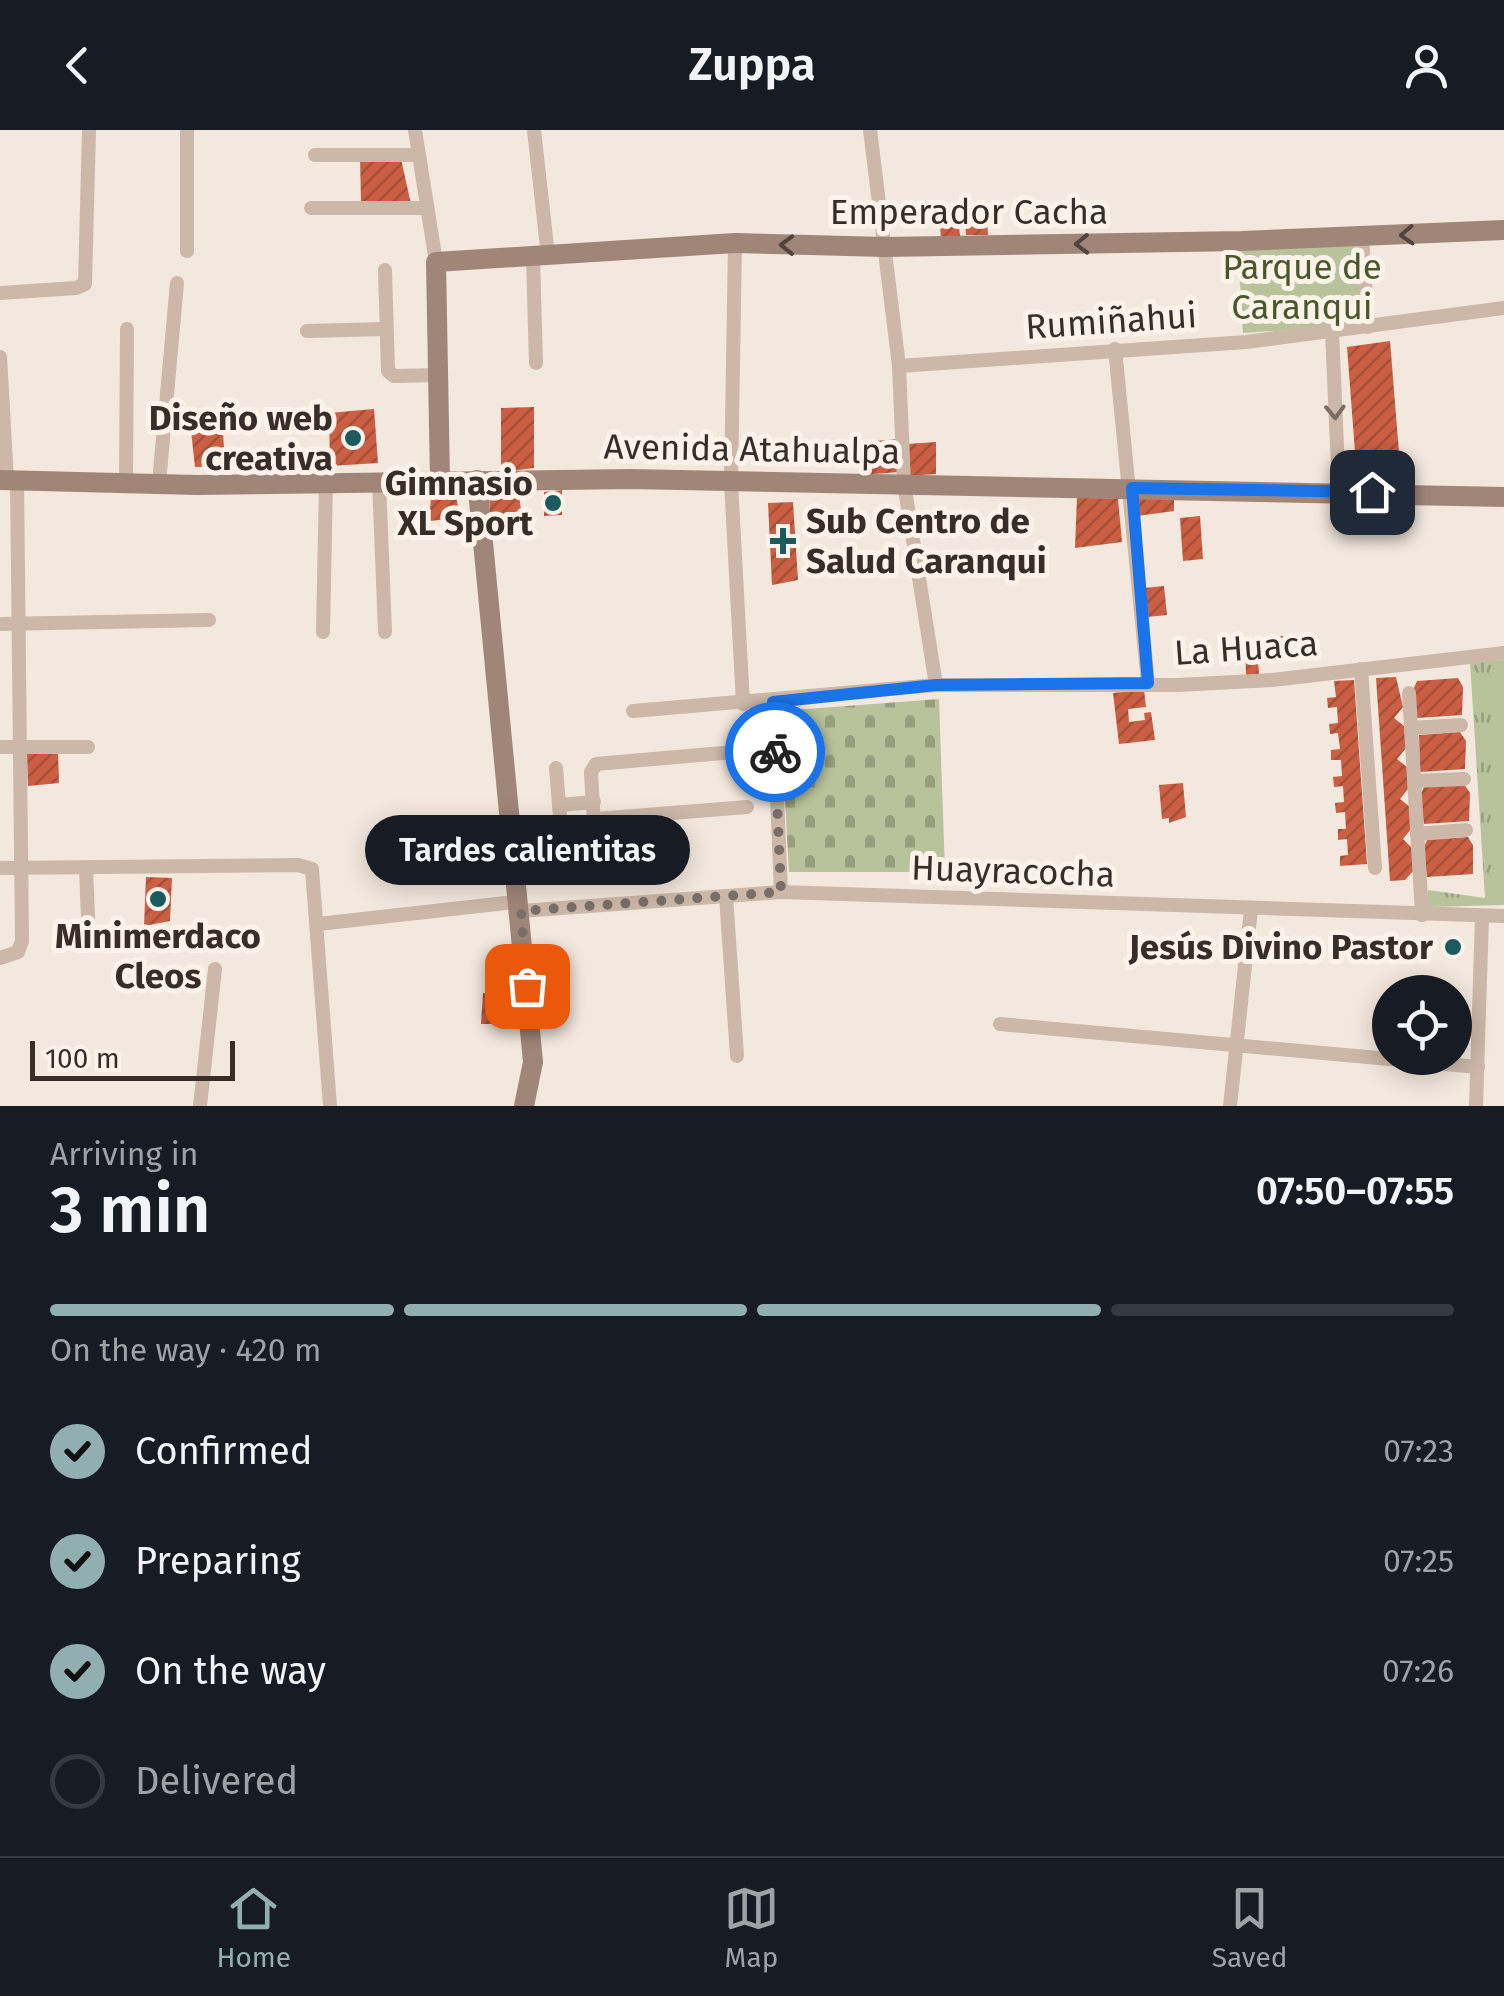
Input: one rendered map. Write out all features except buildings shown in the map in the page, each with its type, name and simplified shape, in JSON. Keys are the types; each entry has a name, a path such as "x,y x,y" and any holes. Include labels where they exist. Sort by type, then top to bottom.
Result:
{"street":[{"path":"0,293 76,288 85,284 88,130"},
{"path":"187,130 187,251"},
{"path":"415,130 436,262 440,480"},
{"path":"534,130 540,257 536,362"},
{"path":"870,130 900,366 904,484 936,685"},
{"path":"314,155 418,156"},
{"path":"312,208 427,208"},
{"name":"Emperador Cacha","path":"436,262 734,244 885,247 1362,237 1504,230"},
{"path":"1362,237 1368,327"},
{"path":"734,244 731,482 743,704"},
{"path":"385,270 388,371 394,376 441,375"},
{"path":"160,483 176,283"},
{"name":"Rumiñahui","path":"900,366 1332,332 1504,308"},
{"path":"126,483 127,329"},
{"path":"307,332 386,329"},
{"path":"1332,332 1339,491"},
{"path":"1115,349 1132,488 1148,683"},
{"path":"0,356 19,624 23,868 22,941 18,952 0,958"},
{"name":"Avenida Atahualpa","path":"8,480 731,482 1504,497"},
{"path":"476,480 515,850 514,907 534,1062 524,1106"},
{"path":"323,632 326,482"},
{"path":"380,482 384,632"},
{"path":"0,624 209,620"},
{"name":"La Huaca","path":"633,711 773,702 936,685 1253,681 1504,653"},
{"path":"1362,669 1375,868"},
{"path":"1409,693 1422,915"},
{"path":"773,702 781,892"},
{"path":"1411,728 1461,725"},
{"path":"0,747 88,747"},
{"path":"515,850 595,843 592,772 596,764 746,751"},
{"path":"556,768 563,847"},
{"path":"1414,782 1464,779"},
{"path":"559,806 594,802"},
{"path":"596,820 747,807"},
{"path":"1417,834 1466,830"},
{"path":"0,868 298,865 312,869 330,1106"},
{"path":"86,868 89,942"},
{"name":"Huayracocha","path":"318,924 514,907 781,892 1504,916"},
{"path":"726,896 737,1056"},
{"path":"1230,1106 1251,910"},
{"path":"1476,1106 1482,916"},
{"path":"200,1106 215,969"},
{"path":"1000,1024 1478,1068"}],"green space":[{"name":"Parque de Caranqui","path":"1360,241 1366,325 1243,333 1238,248"},
{"path":"1504,660 1504,905 1428,907 1428,890 1485,898 1470,662"},
{"path":"939,699 945,872 789,872 780,711"}],"way so far":[{"path":"527,986 521,911 781,892 775,752"}],"place":[{"name":"Diseño web creativa","path":"353,438"},
{"name":"Gimnasio XL Sport","path":"553,503"},
{"name":"Sub Centro de Salud Caranqui","path":"783,541"},
{"name":"Minimerdaco Cleos","path":"158,899"},
{"name":"Jesús Divino Pastor","path":"1453,947"},
{"name":"Tardes calientitas","path":"527,986"}],"route":[{"path":"775,752 773,702 936,685 1148,683 1132,488 1372,492"}]}
